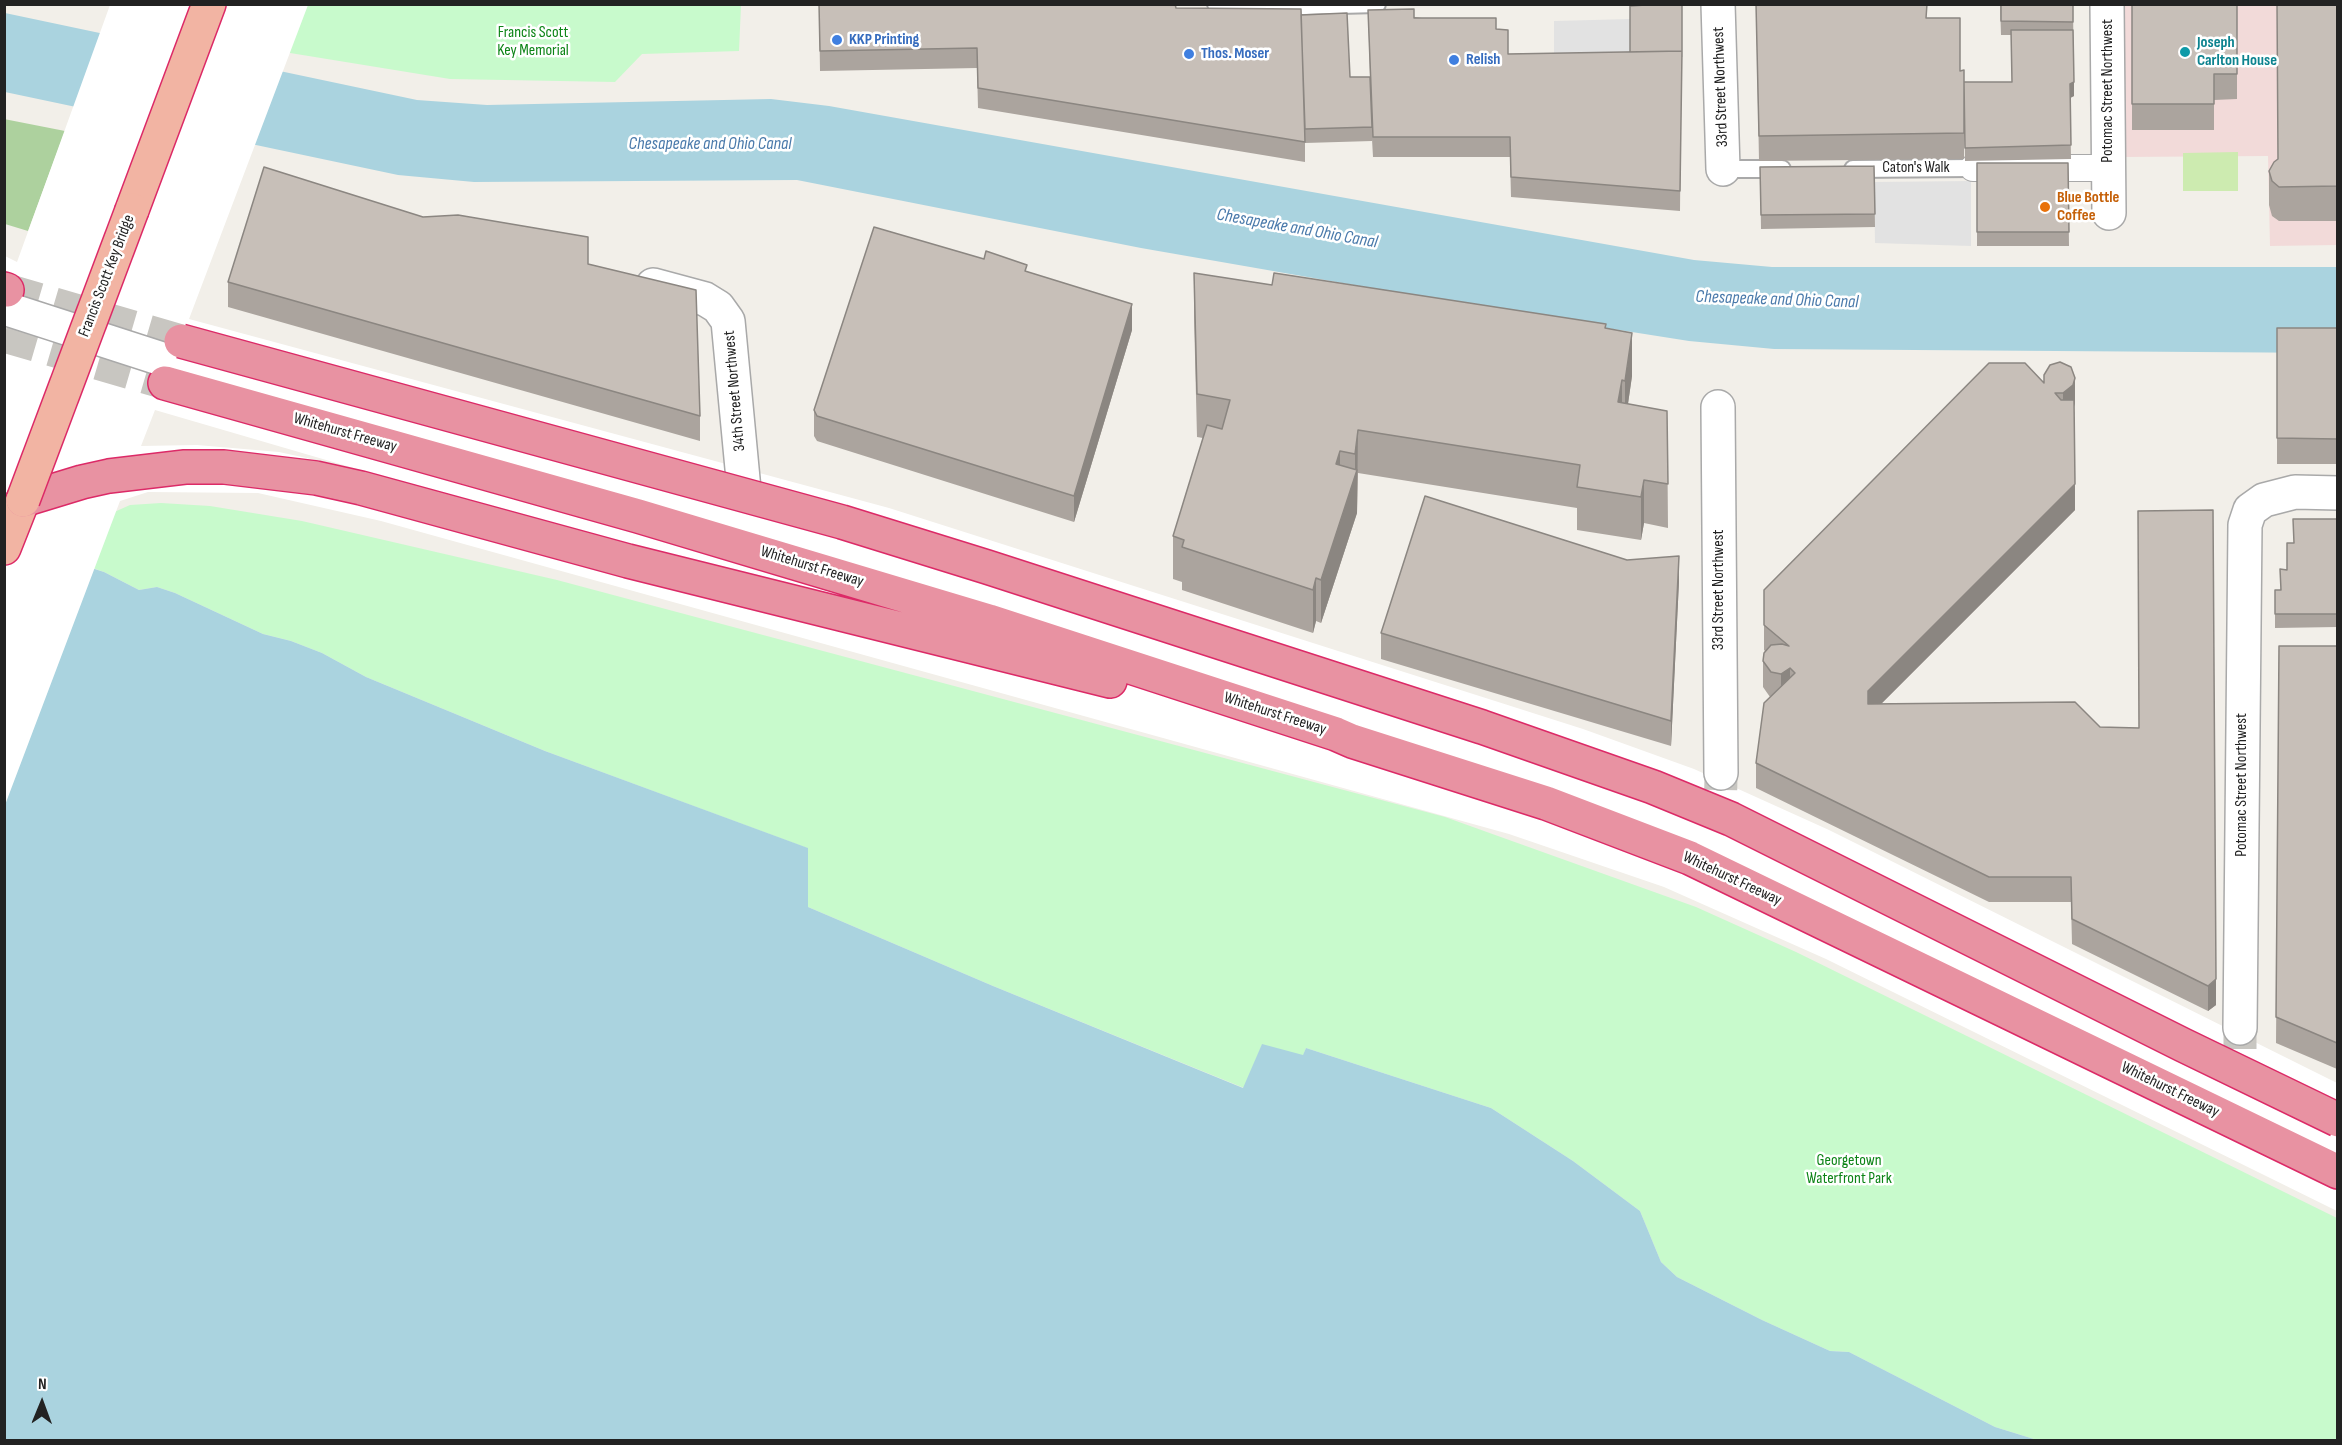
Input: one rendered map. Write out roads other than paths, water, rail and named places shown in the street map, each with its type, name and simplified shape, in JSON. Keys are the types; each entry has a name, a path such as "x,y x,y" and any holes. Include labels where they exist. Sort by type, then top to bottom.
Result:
{"highway":[{"name":"Francis Scott Key Bridge","path":"4,548 209,4"},
{"path":"181,341 842,522 1471,723 1612,772 1731,819 2183,1046 2337,1119"},
{"name":"Whitehurst Freeway","path":"165,383 638,516 956,611 1546,802 1690,858 2337,1172"},
{"path":"23,500 109,476 185,467 224,467 316,478 362,488 628,561 1352,741"}],"street":[{"name":"33rd Street Northwest","path":"1718,4 1723,169"},
{"name":"Potomac Street Northwest","path":"2107,4 2109,213"},
{"name":"Caton's Walk","path":"1973,168 2109,168"},
{"name":"34th Street Northwest","path":"627,278 705,299 718,307 728,321 747,526"},
{"path":"5,296 198,370 747,526 1403,726 1558,778 1720,839 2240,1099 2337,1145"},
{"name":"33rd Street Northwest","path":"1718,407 1721,773"},
{"name":"Potomac Street Northwest","path":"2240,1028 2243,542 2245,525 2250,510 2264,500 2295,492 2337,493"}],"lane":[{"path":"1216,4 1230,8 1377,4"},
{"name":"Caton's Walk","path":"1841,169 1973,168"},
{"path":"1723,169 1794,169"}],"water":[{"name":"Chesapeake and Ohio Canal","path":"5,13 417,100 487,105 771,99 829,106 1694,260 1772,267 2337,267 2337,353 1774,349 1689,341 1543,318 1141,248 797,180 474,182 398,175 5,92"},
{"path":"4,540 104,572 139,590 157,587 175,593 263,634 291,641 322,653 366,677 545,751 808,848 808,907 993,986 1243,1088 1262,1044 1303,1055 1306,1048 1491,1108 1573,1161 1640,1211 1661,1262 1677,1277 1830,1351 1849,1352 1995,1427 2037,1440 5,1440"}],"tunnel":[{"path":"7,290 181,341"},
{"path":"4,336 165,383"},
{"path":"1720,839 1721,773"},
{"path":"2240,1028 2240,1098"}],"place":[{"name":"KKP Printing","path":"837,40"},
{"name":"Joseph Carlton House","path":"2185,52"},
{"name":"Thos. Moser","path":"1189,54"},
{"name":"Relish","path":"1454,60"},
{"name":"Blue Bottle Coffee","path":"2045,207"}],"park label":[{"name":"Francis Scott Key Memorial","path":"533,42"},
{"name":"Georgetown Waterfront Park","path":"1849,1170"}]}
